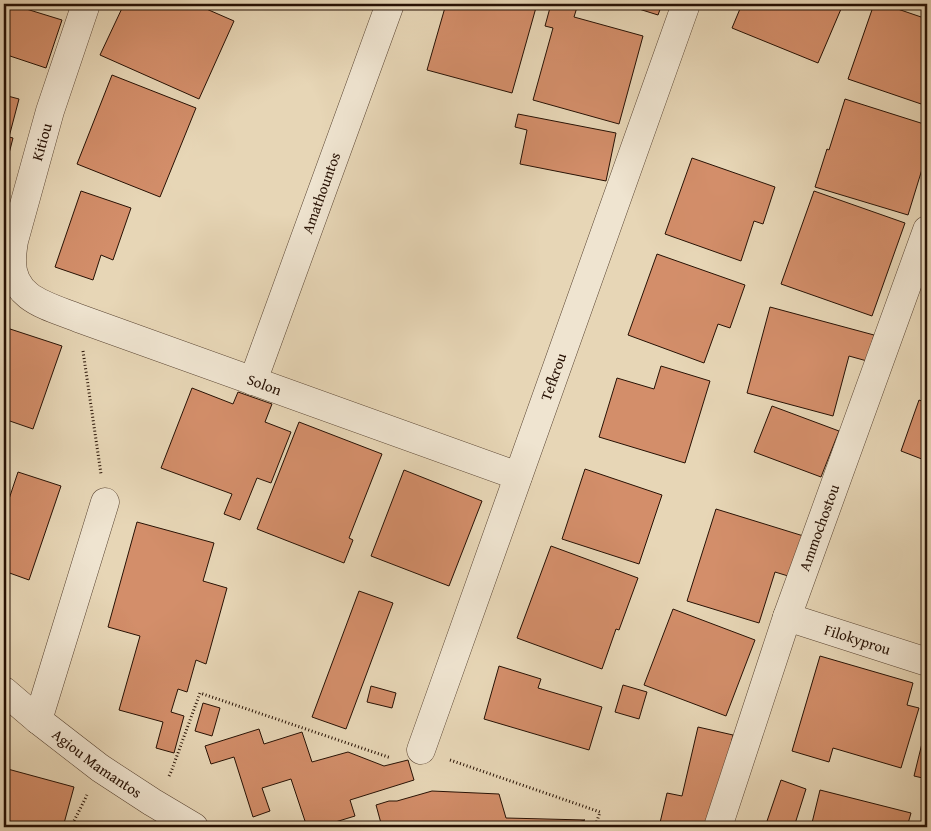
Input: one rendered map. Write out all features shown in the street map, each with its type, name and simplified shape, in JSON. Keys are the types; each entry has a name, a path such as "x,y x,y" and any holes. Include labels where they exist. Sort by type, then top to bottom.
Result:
{"street":[{"name":"Kitiou","path":"16,283 12,262 14,241 50,111 86,4"},
{"name":"Amathountos","path":"253,381 390,4"},
{"name":"Tefkrou","path":"421,750 686,4"},
{"name":"Ammochostou","path":"718,827 787,617 927,230"},
{"name":"Solon","path":"16,283 26,294 38,302 78,318 518,476"},
{"path":"38,720 105,502"},
{"name":"Filokyprou","path":"787,617 927,662"},
{"name":"Agiou Mamantos","path":"4,691 100,768 194,827"}],"path":[{"path":"78,318 105,502"},
{"path":"152,802 171,772 200,693 400,761 421,750 600,812 595,827"}],"building":[{"path":"4,4 10,4 62,20 46,68 4,54"},
{"path":"124,4 195,4 234,21 199,99 100,55"},
{"path":"446,4 537,4 512,93 427,70"},
{"path":"551,4 578,4 574,17 643,36 619,124 533,100 553,28 545,26"},
{"path":"623,4 662,4 658,15"},
{"path":"742,4 828,4 841,9 818,63 732,28"},
{"path":"874,4 883,4 927,19 927,106 848,79"},
{"path":"112,75 196,108 160,197 77,164"},
{"path":"4,95 19,99 9,137 13,138 4,173"},
{"path":"845,99 927,125 927,153 908,215 815,187"},
{"path":"518,114 616,133 606,181 520,164 527,130 515,127"},
{"path":"692,158 775,187 763,224 754,221 741,261 665,234"},
{"path":"81,191 131,208 113,260 101,255 93,280 55,267"},
{"path":"814,191 905,223 872,316 781,284"},
{"path":"657,254 745,285 730,328 718,324 704,363 628,335"},
{"path":"770,307 874,335 867,361 849,356 833,416 747,393"},
{"path":"4,327 62,346 33,429 4,419"},
{"path":"661,366 710,381 685,463 599,437 617,378 654,389"},
{"path":"192,388 233,404 238,392 272,404 265,422 291,432 271,483 257,478 240,520 224,514 232,494 161,468"},
{"path":"919,400 927,403 927,461 901,451"},
{"path":"772,406 839,431 821,477 754,452"},
{"path":"299,422 382,454 349,538 353,540 344,563 257,529"},
{"path":"585,469 662,495 639,564 562,539"},
{"path":"404,470 482,501 449,586 371,556"},
{"path":"18,472 61,486 29,580 4,571 4,514"},
{"path":"716,509 810,538 798,579 775,572 759,623 687,601"},
{"path":"137,522 214,543 203,581 227,588 206,664 196,660 187,692 178,689 171,712 184,716 174,753 156,748 163,722 119,710 140,636 108,627"},
{"path":"551,546 638,578 619,630 616,629 602,669 517,638"},
{"path":"359,591 393,603 346,729 312,717"},
{"path":"673,609 755,640 726,716 644,685"},
{"path":"820,656 913,683 907,705 919,708 901,768 833,748 829,762 792,751"},
{"path":"499,666 541,679 538,688 602,707 589,750 484,719"},
{"path":"623,685 647,692 639,719 615,712"},
{"path":"371,686 396,693 392,708 367,702"},
{"path":"203,703 220,708 212,736 195,731"},
{"path":"927,723 927,779 914,776"},
{"path":"698,727 733,735 712,827 659,827 667,793 682,796"},
{"path":"259,729 264,744 302,732 312,762 348,752 384,766 408,760 414,780 350,800 355,816 319,827 307,827 291,779 262,788 270,811 253,817 234,757 211,764 205,746"},
{"path":"4,768 74,787 63,827 4,827"},
{"path":"781,780 806,789 794,827 765,827"},
{"path":"820,790 911,813 907,827 811,827"},
{"path":"432,791 499,794 506,818 585,820 578,822 579,827 382,827 376,805"}]}
